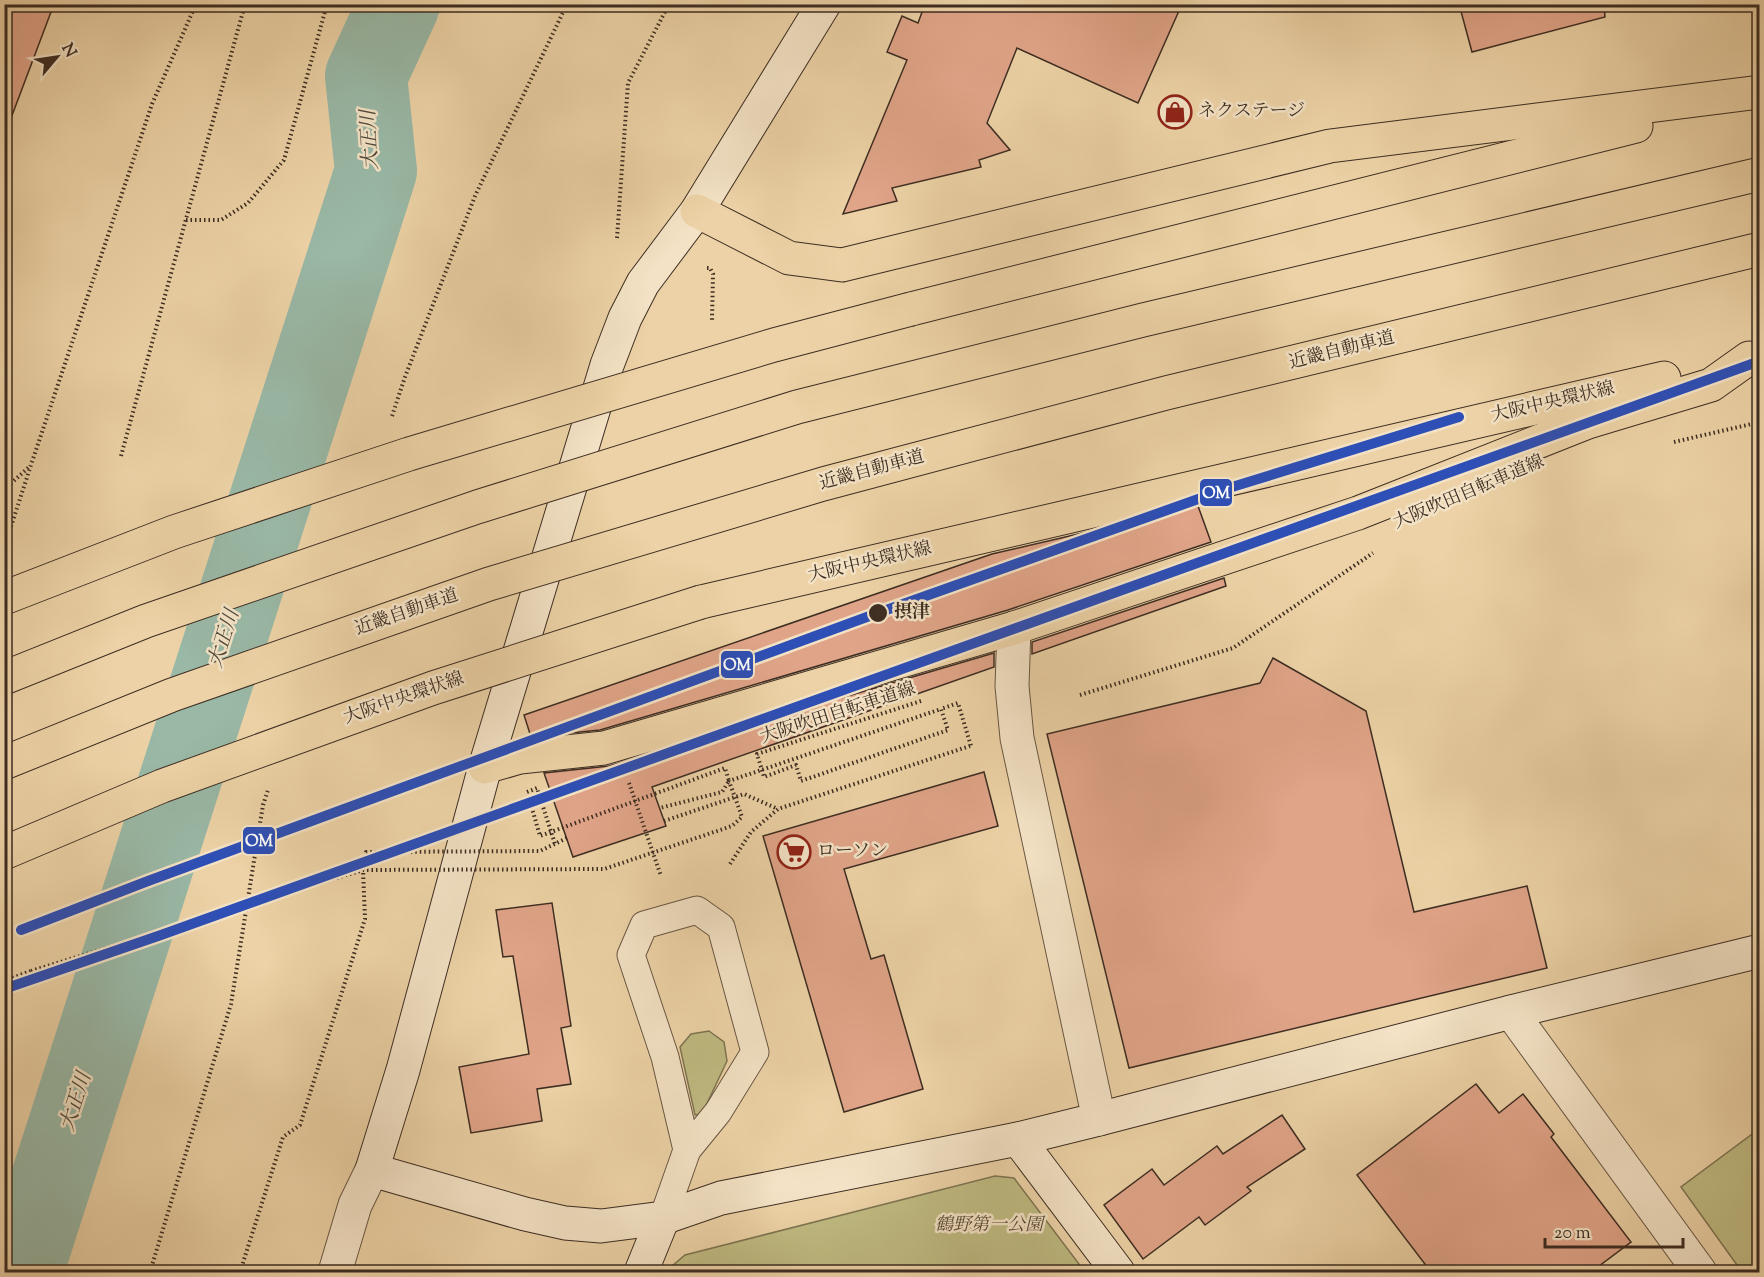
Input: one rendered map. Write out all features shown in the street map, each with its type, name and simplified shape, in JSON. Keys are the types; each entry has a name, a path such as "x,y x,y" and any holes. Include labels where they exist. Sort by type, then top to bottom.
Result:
{"main road":[{"path":"698,211 789,258 842,265 1330,147 1760,93"},
{"path":"4,598 174,532 409,454 774,345 1760,93"},
{"path":"4,678 146,621 477,507 796,407 1143,320 1760,174"},
{"name":"近畿自動車道","path":"4,763 172,695 489,585 823,484 1166,393 1760,249"},
{"path":"485,767 520,757 604,748 1014,628 1358,513 1588,422 1711,385 1754,357"},
{"name":"大阪中央環状線","path":"4,853 162,786 432,688 701,602 1754,357"}],"street":[{"path":"334,1272 355,1205 372,1170 403,1070 485,767 618,337 643,283 698,211 824,4"},
{"path":"1014,628 1012,686 1017,738 1098,1119"},
{"path":"372,1170 494,1206 565,1223 601,1226 663,1218 721,1198 1018,1138 1098,1119 1511,1012 1760,951"},
{"path":"1511,1012 1700,1272"},
{"path":"1018,1138 1118,1272"},
{"path":"641,1272 663,1218"}],"lane":[{"path":"663,1218 687,1150 718,1112 755,1052 721,927 697,910 644,925 631,955 665,1057 687,1150"}],"path":[{"path":"4,549 153,104 196,4"},
{"path":"122,456 245,4"},
{"path":"186,220 221,220 248,203 284,160 327,4"},
{"path":"617,238 628,83 669,4"},
{"path":"699,270 705,267 710,268 713,274 712,321"},
{"path":"1670,443 1760,422"},
{"path":"4,490 31,465"},
{"path":"1080,695 1233,648 1376,551"},
{"name":"大阪吹田自転車道線","path":"922,701 757,754 764,777 796,765 801,781 948,730 941,709"},
{"path":"660,808 722,792 729,781 958,704 970,746"},
{"path":"730,864 751,832 778,809 980,743"},
{"path":"4,981 363,870 604,870 732,826 742,817 725,768 660,794 559,830 549,833 540,836 527,792 537,788 552,832 555,844"},
{"path":"627,778 661,876"},
{"path":"664,821 744,794 778,809"},
{"path":"240,1272 283,1137 300,1125 365,919 363,870 366,852 540,851 567,838"}],"green space":[{"path":"709,1031 724,1042 727,1061 702,1114 695,1115 680,1047 691,1034"},
{"path":"1759,1129 1759,1272 1742,1272 1681,1187"},
{"name":"鶴野第一公園","path":"995,1176 1014,1178 1085,1272 669,1272 671,1267 685,1255"}],"building":[{"path":"4,4 54,4 8,126 4,125"},
{"path":"925,4 1182,4 1138,103 1017,48 987,123 1010,150 979,160 981,167 892,188 897,201 843,214 907,60 887,52 902,16 918,23"},
{"path":"1459,4 1604,4 1605,17 1472,52"},
{"path":"1198,506 1211,542 1008,610 600,730 531,737 524,715 992,554"},
{"path":"1224,578 1226,586 1032,654 1032,642"},
{"path":"994,653 994,667 652,787 666,826 573,857 544,773 609,766"},
{"path":"1273,658 1366,711 1414,912 1527,886 1547,968 1129,1068 1047,734 1260,683"},
{"path":"984,772 998,826 844,869 871,959 884,955 923,1089 844,1112 763,836"},
{"path":"552,903 571,1026 561,1028 571,1084 537,1089 542,1121 471,1133 459,1067 529,1054 513,956 503,957 496,910"},
{"path":"1476,1084 1499,1113 1523,1094 1554,1134 1551,1137 1631,1242 1591,1272 1431,1272 1357,1175"},
{"path":"1282,1115 1305,1149 1247,1187 1251,1191 1205,1225 1199,1217 1143,1259 1104,1205 1152,1169 1164,1185 1217,1146 1223,1154"}],"waterway":[{"name":"大正川","path":"22,1272 376,171 366,76 399,4"}],"transit line":[{"name":"OM","path":"4,989 161,935 1760,361"},
{"name":"OM","path":"21,930 148,881 875,614 1232,487 1459,417"}],"place":[{"name":"ネクステージ","path":"1175,112"},
{"name":"摂津","path":"878,613"},
{"name":"ローソン","path":"794,852"}]}
